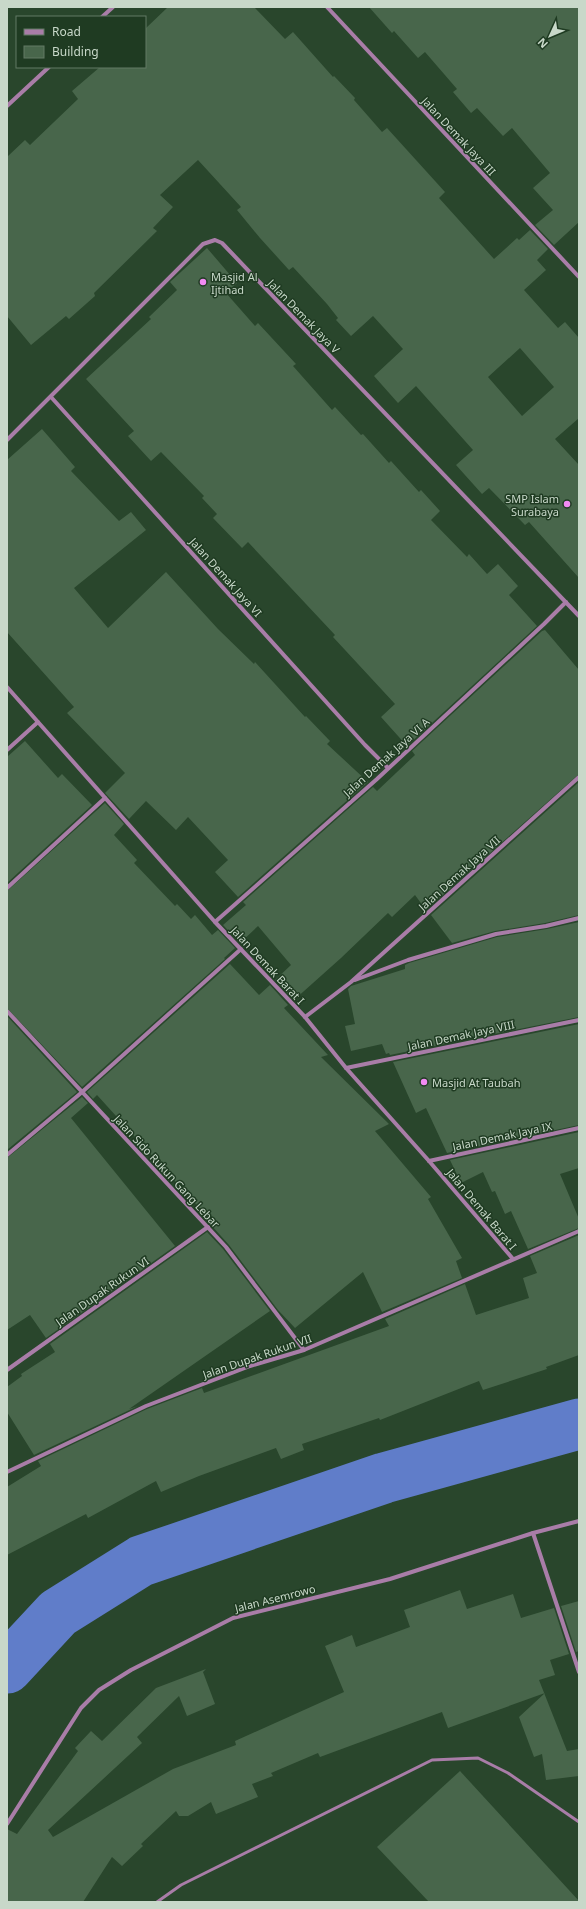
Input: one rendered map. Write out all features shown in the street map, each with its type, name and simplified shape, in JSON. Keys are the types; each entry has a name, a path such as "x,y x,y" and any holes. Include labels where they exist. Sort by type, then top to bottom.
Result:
{"street":[{"path":"103,16 113,7"},
{"name":"Jalan Demak Jaya III","path":"327,7 579,278"},
{"path":"7,106 47,68"},
{"name":"Jalan Demak Jaya V","path":"7,440 203,244 216,240 222,244 579,616"},
{"name":"Jalan Demak Jaya VI","path":"51,397 365,745 388,768"},
{"name":"Jalan Demak Jaya VI A","path":"215,922 388,768 566,602"},
{"name":"Jalan Demak Barat I","path":"7,687 215,922 305,1017 346,1068 429,1161 513,1259"},
{"path":"7,750 38,722"},
{"name":"Jalan Demak Jaya VII","path":"305,1017 351,982 579,777"},
{"path":"7,888 105,798"},
{"name":"Jalan Demak Jaya VII","path":"351,982 402,962 496,934 546,926 579,918"},
{"path":"7,1154 81,1093 240,949"},
{"name":"Jalan Sido Rukun Gang Lebar","path":"7,1011 81,1093 226,1247 304,1350"},
{"name":"Jalan Demak Jaya VIII","path":"346,1068 579,1020"},
{"name":"Jalan Demak Jaya IX","path":"429,1161 579,1128"},
{"name":"Jalan Dupak Rukun VI","path":"7,1370 208,1227"},
{"name":"Jalan Dupak Rukun VII","path":"7,1472 146,1406 250,1366 304,1350 579,1231"},
{"name":"Jalan Asemrowo","path":"7,1824 81,1708 99,1690 131,1670 233,1618 390,1579 533,1533 579,1522"},
{"path":"533,1533 579,1672"}],"lane":[{"path":"157,1902 181,1885 432,1760 478,1758 508,1773 579,1822"}],"building":[{"path":"168,7 254,7 285,39 293,32 333,77 334,76 355,98 354,100 382,132 387,128 445,192 439,198 494,259 517,238 519,240 530,230 548,249 537,260 546,270 524,290 558,328 565,322 579,338 579,418 555,439 579,465 579,578 529,522 525,525 489,488 482,494 456,465 473,450 416,386 398,403 374,376 403,349 373,316 351,336 336,320 338,318 327,304 293,267 289,270 260,238 237,210 241,207 198,160 160,195 173,207 153,228 157,231 94,293 95,296 69,319 66,316 31,345 7,316 7,157 25,140 30,145 78,99 72,91 99,68 146,68 146,28","holes":["520,348 554,387 522,416 488,377"]},
{"path":"369,7 579,7 579,222 554,245 535,225 553,210 533,188 550,173 512,128 503,136 477,108 471,113 453,92 457,89 425,52 418,58 394,31 392,33"},
{"path":"207,248 237,283 226,293 255,326 258,323 296,364 293,366 332,410 335,407 361,435 363,434 389,463 391,461 419,492 421,490 440,511 431,520 467,557 469,554 487,574 498,564 518,586 509,595 537,626 407,746 381,717 395,704 333,637 335,635 248,542 242,548 213,518 217,514 202,498 204,496 161,452 151,461 128,436 134,431 86,379 151,319 149,317 177,290 170,282"},
{"path":"42,429 75,467 71,471 119,521 131,512 146,530 74,588 108,628 166,572 218,629 254,664 255,662 305,717 306,716 330,741 327,744 368,782 238,897 215,872 228,860 188,817 176,830 146,801 129,819 105,793 125,773 67,713 74,707 7,632 7,460"},
{"path":"545,630 579,670 579,774 426,910 415,895 392,917 388,913 294,1000 275,980 291,965 258,926 240,943 223,925 246,905 243,902 373,787 377,791 415,755 412,751 542,631"},
{"path":"25,741 58,778 62,774 92,805 7,883 7,757"},
{"path":"579,782 579,915 545,923 495,931 452,943 431,915"},
{"path":"105,803 124,824 114,835 137,860 134,863 175,906 177,904 191,919 195,915 212,935 218,930 235,948 224,958 225,959 82,1087 7,1008 7,891"},
{"path":"579,922 579,1017 390,1055 389,1053 386,1054 382,1044 351,1051 345,1026 355,1024 348,989 351,986 405,969 405,965 409,963 497,937"},
{"path":"230,964 259,995 270,985 288,1005 284,1008 328,1055 321,1057 389,1124 375,1131 431,1197 428,1199 462,1258 456,1261 462,1278 382,1312 363,1272 295,1328 278,1310 229,1245 212,1226 214,1224 97,1095 93,1099 87,1092"},
{"path":"7,1016 77,1092 7,1150"},
{"path":"579,1024 579,1125 447,1153 426,1108 416,1113 393,1062"},
{"path":"82,1097 88,1103 71,1118 175,1246 46,1338 30,1315 7,1330 7,1158"},
{"path":"579,1132 579,1168 560,1174 579,1219 579,1228 528,1249 511,1211 505,1214 495,1191 492,1192 483,1172 461,1183 450,1160"},
{"path":"207,1232 223,1249 270,1311 129,1409 138,1406 34,1455 7,1412 7,1387 22,1376 21,1374 55,1352 50,1344"},
{"path":"579,1235 579,1355 546,1367 547,1369 483,1390 479,1381 380,1420 379,1418 302,1444 304,1450 281,1459 276,1448 199,1476 161,1492 156,1481 88,1518 86,1514 7,1555 7,1487 41,1466 38,1461 147,1409 202,1388 204,1393 389,1326 385,1319 465,1284 476,1315 529,1298 523,1278 537,1273 530,1256"},
{"path":"460,1590 467,1609 513,1594 521,1618 554,1608 569,1654 550,1660 555,1675 539,1680 544,1693 448,1728 442,1712 320,1757 318,1753 271,1773 273,1776 252,1784 258,1797 216,1814 211,1802 188,1816 179,1816 176,1811 141,1844 143,1846 122,1866 112,1857 83,1902 7,1902 7,1829 17,1834 78,1751 75,1748 91,1731 102,1741 156,1688 206,1669 203,1672 215,1704 187,1716 179,1696 137,1737 142,1743 48,1830 53,1837 173,1769 236,1745 235,1741 344,1692 325,1646 352,1635 356,1647 410,1627 404,1610"},
{"path":"579,1601 579,1651 576,1652 561,1606"},
{"path":"544,1694 567,1751 579,1749 579,1776 546,1780 542,1754 534,1757 519,1717"},
{"path":"460,1771 579,1902 429,1902 377,1847"}],"waterway":[{"path":"7,1668 58,1613 141,1561 384,1478 579,1424"}],"place":[{"name":"Masjid Al Ijtihad","path":"203,282"},
{"name":"SMP Islam Surabaya","path":"567,504"},
{"name":"Masjid At Taubah","path":"424,1082"}]}
